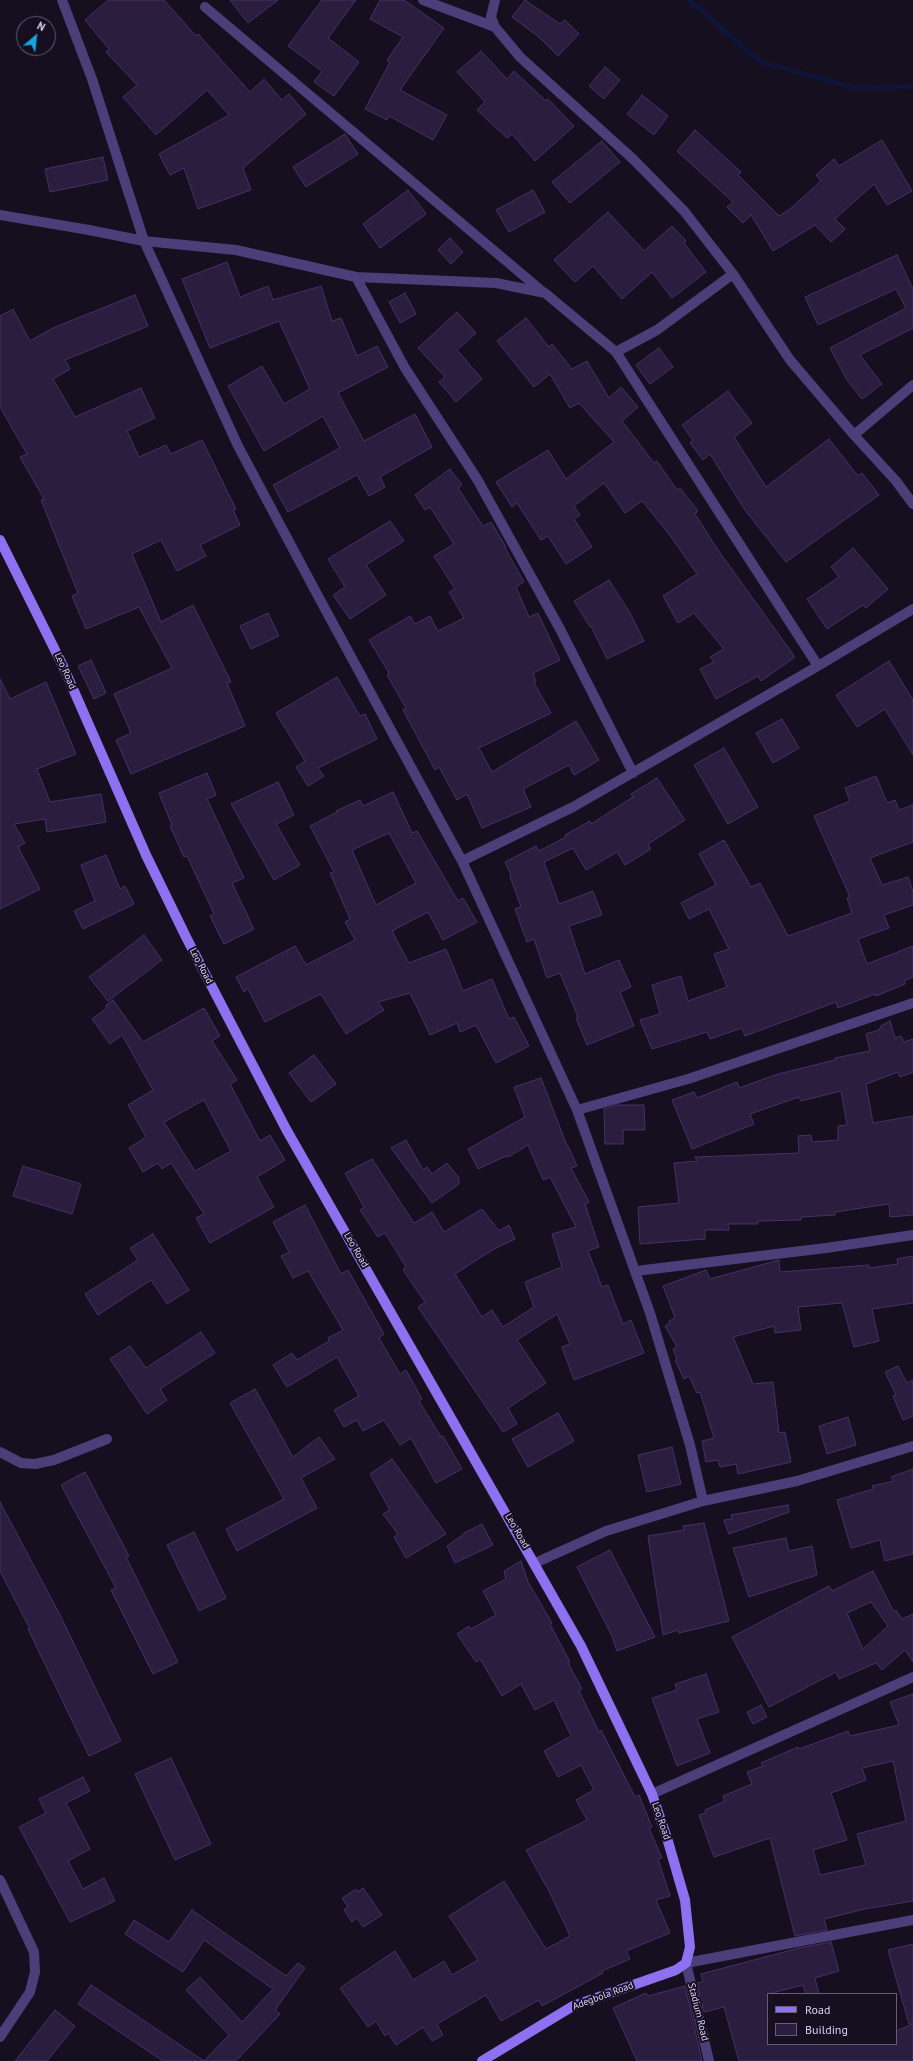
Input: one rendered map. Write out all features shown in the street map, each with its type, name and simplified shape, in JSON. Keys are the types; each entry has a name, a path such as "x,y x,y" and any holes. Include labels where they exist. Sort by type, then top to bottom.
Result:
{"street":[{"path":"62,0 92,79 144,242 238,446 462,861 577,1110 636,1271 690,1446 703,1501"},
{"path":"423,0 494,27"},
{"path":"495,0 491,17 494,27 520,57 633,159 684,211 733,274 790,360 854,435 896,481 913,504"},
{"path":"205,7 616,352 818,666"},
{"path":"0,215 88,230 144,242 236,250 356,277 496,283 545,293"},
{"path":"616,352 657,330 733,274"},
{"path":"356,277 405,368 477,479 560,629 633,773"},
{"path":"854,435 913,384"},
{"name":"Leo Road","path":"0,540 63,666 146,855 189,944 286,1129 581,1646 652,1794 668,1838 685,1900 690,1947 686,1963"},
{"path":"462,861 572,807 633,773 913,609"},
{"path":"577,1110 688,1079 913,1003"},
{"path":"636,1271 826,1248 913,1235"},
{"path":"0,1452 21,1463 34,1464 54,1460 107,1439"},
{"path":"535,1563 606,1531 703,1501 798,1480 913,1446"},
{"path":"652,1794 913,1677"},
{"path":"0,1880 34,1952 35,1972 30,1992 0,2037"},
{"path":"686,1963 913,1920"},
{"name":"Stadium Road","path":"686,1963 707,2060"},
{"name":"Adegbola Road","path":"482,2061 573,2006 676,1970 686,1963"}],"building":[{"path":"108,0 164,0 196,36 198,34 250,92 264,79 282,100 289,94 306,114 243,168 251,190 198,209 184,168 170,175 159,154 229,115 207,90 156,135 123,97 137,85 106,52 109,49 85,20"},
{"path":"230,0 278,0 248,23"},
{"path":"322,0 356,0 328,38 359,62 334,96 314,82 322,71 288,46"},
{"path":"380,0 404,0 444,28 400,90 447,115 433,140 389,116 387,120 365,109 390,62 387,60 403,37 370,19"},
{"path":"525,0 560,24 565,20 579,34 558,56 539,37 512,17"},
{"path":"481,51 507,79 514,71 546,101 548,99 574,126 535,161 512,134 507,138 477,110 485,102 457,72"},
{"path":"605,67 620,80 604,99 589,86"},
{"path":"642,95 668,116 654,135 627,114"},
{"path":"695,130 741,172 738,175 779,216 790,209 821,181 816,175 834,159 839,166 882,140 912,191 887,205 874,184 835,219 845,229 831,242 815,225 773,251 751,215 743,223 727,207 733,202 677,151"},
{"path":"345,134 358,154 306,187 293,167"},
{"path":"602,141 620,162 570,203 552,182"},
{"path":"103,157 108,180 50,192 45,169"},
{"path":"408,190 426,214 380,248 363,224"},
{"path":"533,190 545,212 509,232 496,210"},
{"path":"608,212 644,251 672,226 686,241 684,243 706,272 672,298 652,272 622,299 593,266 575,282 554,260"},
{"path":"450,238 463,252 451,264 438,250"},
{"path":"897,255 913,289 913,328 860,355 882,384 862,399 847,380 830,348 906,308 896,289 818,325 805,297"},
{"path":"227,262 240,297 268,286 273,300 321,286 332,321 341,318 357,356 377,346 388,367 338,393 364,441 415,414 432,447 380,477 385,487 369,496 357,475 288,512 273,485 340,448 323,416 264,451 228,386 262,366 284,404 310,389 279,321 210,348 182,279"},
{"path":"405,293 416,314 400,323 389,302"},
{"path":"135,295 148,326 65,360 70,369 53,379 75,417 141,388 155,418 127,431 139,457 166,445 171,454 202,440 236,509 233,510 240,525 200,545 206,556 177,571 161,540 132,554 161,622 193,605 231,682 227,683 245,726 131,774 116,740 131,733 114,694 172,668 139,607 86,629 72,596 78,593 41,500 44,499 20,457 27,454 0,407 0,316 13,309 30,341 53,328"},
{"path":"457,312 476,333 457,350 482,379 456,402 439,382 445,377 418,348"},
{"path":"526,318 549,347 552,344 572,369 587,361 609,398 621,387 638,407 622,421 654,463 657,461 677,490 680,488 698,511 695,514 718,550 795,657 761,681 758,676 716,699 700,669 714,662 710,657 724,649 694,613 678,623 663,596 697,574 669,534 642,501 625,513 604,483 574,506 580,515 574,519 592,547 566,564 548,536 541,540 517,503 512,507 496,482 548,450 566,479 614,442 579,403 570,408 550,374 534,387 497,341"},
{"path":"659,348 673,367 650,384 636,365"},
{"path":"728,391 752,423 734,437 766,487 829,439 858,476 862,473 879,495 786,562 745,510 710,454 703,460 690,443 693,440 682,425"},
{"path":"450,469 462,485 458,488 483,526 491,522 506,547 505,548 524,582 516,587 529,617 538,613 560,660 533,673 536,682 534,683 551,713 479,748 492,772 576,721 599,760 574,775 569,765 523,789 531,807 482,828 467,794 457,800 439,767 435,770 403,710 406,708 387,675 389,673 369,640 410,616 415,624 430,616 438,631 464,618 449,592 455,589 434,556 454,544 430,507 425,510 415,495"},
{"path":"390,521 404,541 366,565 386,595 350,619 333,595 345,587 328,559"},
{"path":"853,548 888,589 866,608 863,605 827,629 807,599 839,577 831,567"},
{"path":"609,580 630,613 644,641 607,659 591,626 590,627 574,601"},
{"path":"268,613 279,636 251,649 240,626"},
{"path":"91,660 106,693 94,699 78,666"},
{"path":"889,661 913,700 913,755 885,709 857,727 836,695"},
{"path":"337,677 360,716 365,714 377,739 318,768 324,776 308,786 296,767 305,761 276,713"},
{"path":"0,679 10,699 46,682 76,754 37,769 50,802 101,794 106,822 47,832 45,819 14,824 25,843 18,847 40,889 0,909"},
{"path":"782,719 799,748 773,763 756,733"},
{"path":"724,748 758,807 728,824 694,765"},
{"path":"207,773 216,795 207,799 244,878 232,883 254,929 224,944 210,916 214,914 187,856 184,857 170,826 172,825 159,793"},
{"path":"876,776 887,803 895,800 899,810 913,805 913,842 870,858 882,885 908,877 913,892 913,905 884,915 889,928 858,939 867,964 913,946 913,977 904,981 905,984 876,996 875,994 838,1008 836,1002 745,1036 742,1028 710,1039 707,1032 652,1049 640,1020 660,1014 652,985 681,976 688,1001 727,987 714,954 729,949 709,909 689,919 681,903 716,885 699,854 724,840 751,887 760,883 788,936 852,913 847,898 850,897 814,816 850,801 845,788"},
{"path":"657,778 685,820 648,844 651,849 625,865 617,852 586,870 573,848 544,862 559,904 593,891 602,915 569,926 585,974 619,960 631,987 620,992 634,1026 587,1045 576,1018 578,1017 560,973 547,978 534,939 527,942 515,909 521,907 510,876 511,875 505,862 536,846 539,851 566,837 565,835 590,821 591,824 633,797 631,794"},
{"path":"278,782 294,815 276,824 300,865 274,880 231,804"},
{"path":"393,792 412,833 417,831 458,901 463,898 477,922 443,940 428,912 392,931 409,963 446,949 463,991 492,979 509,1019 514,1017 529,1046 496,1063 476,1025 460,1032 457,1023 430,1035 410,993 378,1002 384,1010 346,1034 321,994 265,1022 248,989 244,992 236,977 295,946 306,965 355,940 345,922 350,919 330,873 334,872 310,826 337,812 336,811 360,800 363,806","holes":["389,833 416,883 376,905 352,850"]},
{"path":"106,855 120,889 125,886 134,904 83,929 74,911 95,901 81,865"},
{"path":"144,935 162,960 108,1001 89,977"},
{"path":"113,1000 143,1042 204,1008 220,1036 212,1041 237,1080 230,1084 260,1141 270,1135 285,1160 257,1177 274,1207 210,1243 196,1218 204,1214 171,1163 162,1169 158,1163 143,1172 129,1148 146,1137 128,1105 153,1090 122,1035 110,1044 92,1019 107,1008 106,1005","holes":["204,1100 231,1151 195,1171 164,1122"]},
{"path":"890,1021 895,1038 901,1036 904,1042 913,1039 913,1072 900,1077 898,1072 866,1084 873,1123 913,1116 913,1215 890,1217 889,1204 835,1212 835,1215 801,1217 801,1220 758,1221 758,1224 728,1224 729,1230 705,1230 705,1239 640,1244 638,1207 679,1203 674,1163 697,1161 695,1157 799,1153 798,1136 811,1135 812,1142 838,1140 838,1126 847,1125 841,1091 801,1101 799,1097 750,1114 754,1124 692,1149 672,1100 694,1092 697,1098 737,1082 739,1088 778,1074 835,1060 835,1058 870,1051 866,1034 879,1030 881,1026"},
{"path":"314,1055 336,1084 311,1102 289,1073"},
{"path":"541,1078 567,1146 577,1166 571,1168 589,1202 585,1204 599,1247 588,1251 602,1287 608,1285 623,1324 631,1320 644,1353 574,1380 562,1347 570,1344 557,1314 517,1340 546,1383 508,1408 517,1424 503,1432 418,1307 425,1302 403,1270 406,1267 385,1233 378,1237 360,1210 364,1207 345,1173 372,1159 414,1223 432,1212 444,1232 482,1209 499,1231 509,1225 515,1239 494,1249 455,1274 482,1317 492,1310 503,1327 534,1307 525,1282 562,1267 552,1234 576,1227 550,1177 543,1180 528,1145 508,1157 506,1156 478,1169 468,1149 525,1117 514,1087"},
{"path":"617,1105 644,1105 645,1130 623,1130 623,1144 605,1144 604,1109"},
{"path":"406,1140 423,1170 427,1167 432,1174 447,1163 459,1178 459,1184 432,1203 391,1148"},
{"path":"23,1166 81,1184 72,1214 13,1196"},
{"path":"305,1205 341,1274 348,1270 384,1334 379,1338 400,1374 406,1370 422,1399 419,1401 441,1437 443,1436 462,1469 436,1483 411,1438 400,1445 384,1420 363,1431 357,1420 344,1427 334,1410 359,1396 337,1357 287,1387 273,1365 292,1353 297,1360 329,1341 328,1338 343,1330 308,1271 293,1278 281,1256 289,1252 273,1222"},
{"path":"153,1234 189,1290 167,1304 151,1280 98,1315 85,1294 138,1260 130,1248"},
{"path":"913,1256 913,1303 872,1309 879,1341 854,1347 842,1303 798,1307 801,1330 775,1333 774,1326 733,1337 753,1384 773,1382 779,1433 785,1432 791,1462 738,1474 736,1464 720,1467 718,1460 706,1462 702,1441 714,1438 700,1392 697,1393 689,1376 684,1379 675,1360 677,1359 673,1349 677,1347 665,1326 670,1323 669,1321 675,1318 663,1286 706,1270 710,1279 779,1260 780,1272 869,1265 869,1268 898,1264 897,1259"},
{"path":"201,1332 215,1353 160,1389 167,1400 147,1414 110,1359 130,1346 146,1368"},
{"path":"898,1366 907,1383 913,1380 913,1416 903,1420 893,1396 896,1395 885,1372"},
{"path":"255,1389 293,1457 319,1437 335,1459 301,1478 317,1508 237,1551 226,1529 284,1499 230,1403"},
{"path":"558,1413 574,1441 528,1467 512,1439"},
{"path":"848,1417 856,1445 827,1454 819,1426"},
{"path":"672,1447 681,1484 647,1492 638,1455"},
{"path":"392,1459 446,1534 406,1558 394,1537 398,1534 383,1514 390,1510 370,1474"},
{"path":"913,1469 913,1554 885,1561 880,1540 851,1548 837,1500 873,1489 872,1486 894,1481 891,1477"},
{"path":"85,1472 129,1556 126,1557 178,1662 153,1674 111,1590 116,1588 61,1485"},
{"path":"0,1502 60,1615 121,1741 89,1756 28,1629 30,1629 0,1571"},
{"path":"788,1505 789,1512 729,1534 724,1520 732,1519 731,1515"},
{"path":"704,1523 729,1621 679,1633 678,1630 663,1635 648,1536 684,1530 683,1526"},
{"path":"482,1524 493,1545 455,1563 447,1546 464,1533"},
{"path":"194,1532 226,1598 199,1611 167,1545"},
{"path":"786,1538 789,1551 812,1546 817,1575 749,1597 733,1548"},
{"path":"610,1550 655,1637 617,1651 612,1636 577,1567"},
{"path":"521,1561 528,1582 552,1623 550,1624 570,1662 568,1663 582,1689 579,1691 599,1732 601,1730 635,1797 639,1795 652,1827 649,1828 662,1858 658,1859 670,1896 656,1900 670,1933 626,1951 630,1959 602,1971 603,1973 542,2006 539,2000 501,2021 486,1995 437,2024 443,2035 432,2041 423,2027 396,2045 388,2033 385,2036 376,2021 368,2027 340,1988 395,1951 413,1980 444,1961 452,1975 478,1960 449,1916 504,1881 546,1949 570,1936 550,1893 526,1850 587,1820 576,1800 594,1790 581,1765 558,1777 544,1751 571,1736 554,1700 535,1710 521,1684 502,1696 480,1659 476,1662 457,1634 469,1626 471,1629 496,1615 483,1591 506,1579 504,1571"},
{"path":"873,1571 894,1612 896,1610 902,1619 913,1614 913,1662 905,1650 882,1670 876,1663 839,1679 836,1672 769,1707 732,1637 829,1586 832,1591","holes":["871,1602 888,1626 863,1649 847,1613"]},
{"path":"706,1674 719,1712 697,1719 710,1753 677,1766 652,1698 677,1690 675,1684"},
{"path":"913,1694 913,1901 865,1909 824,1919 827,1930 795,1936 770,1838 714,1857 699,1815 706,1813 705,1810 725,1801 723,1796 752,1784 747,1772 763,1766 761,1763 798,1747 799,1749 848,1731 850,1736 899,1725 890,1702","holes":["893,1761 906,1821 857,1834 866,1865 820,1875 813,1850 847,1840 831,1793 866,1780 862,1768"]},
{"path":"761,1705 767,1717 753,1724 747,1712"},
{"path":"171,1758 211,1844 175,1860 135,1774"},
{"path":"83,1777 90,1791 66,1803 90,1849 68,1861 83,1889 104,1878 115,1901 70,1922 19,1827 46,1813 39,1799"},
{"path":"363,1888 382,1915 363,1927 357,1918 352,1922 344,1910 348,1907 342,1898 356,1889 358,1892"},
{"path":"192,1910 286,1976 298,1963 305,1968 275,2010 280,2014 236,2061 204,2061 229,2035 186,1990 200,1977 242,2022 273,1989 204,1940 183,1972 125,1934 134,1920 169,1942"},
{"path":"831,1942 839,1971 815,1978 819,1993 806,1993 803,1985 767,1993 767,2045 897,2045 897,2031 913,2024 913,2061 739,2061 724,2007 704,2012 697,1983 703,1982 701,1974 799,1948"},
{"path":"913,1944 913,2024 909,2024 888,1950"},
{"path":"91,1985 204,2061 163,2061 78,2004"},
{"path":"685,1986 702,2061 637,2061 613,2008 646,1993 648,1996"},
{"path":"55,2010 75,2026 47,2061 15,2061"}],"waterway":[{"path":"689,0 761,62 859,89 913,86"}]}
